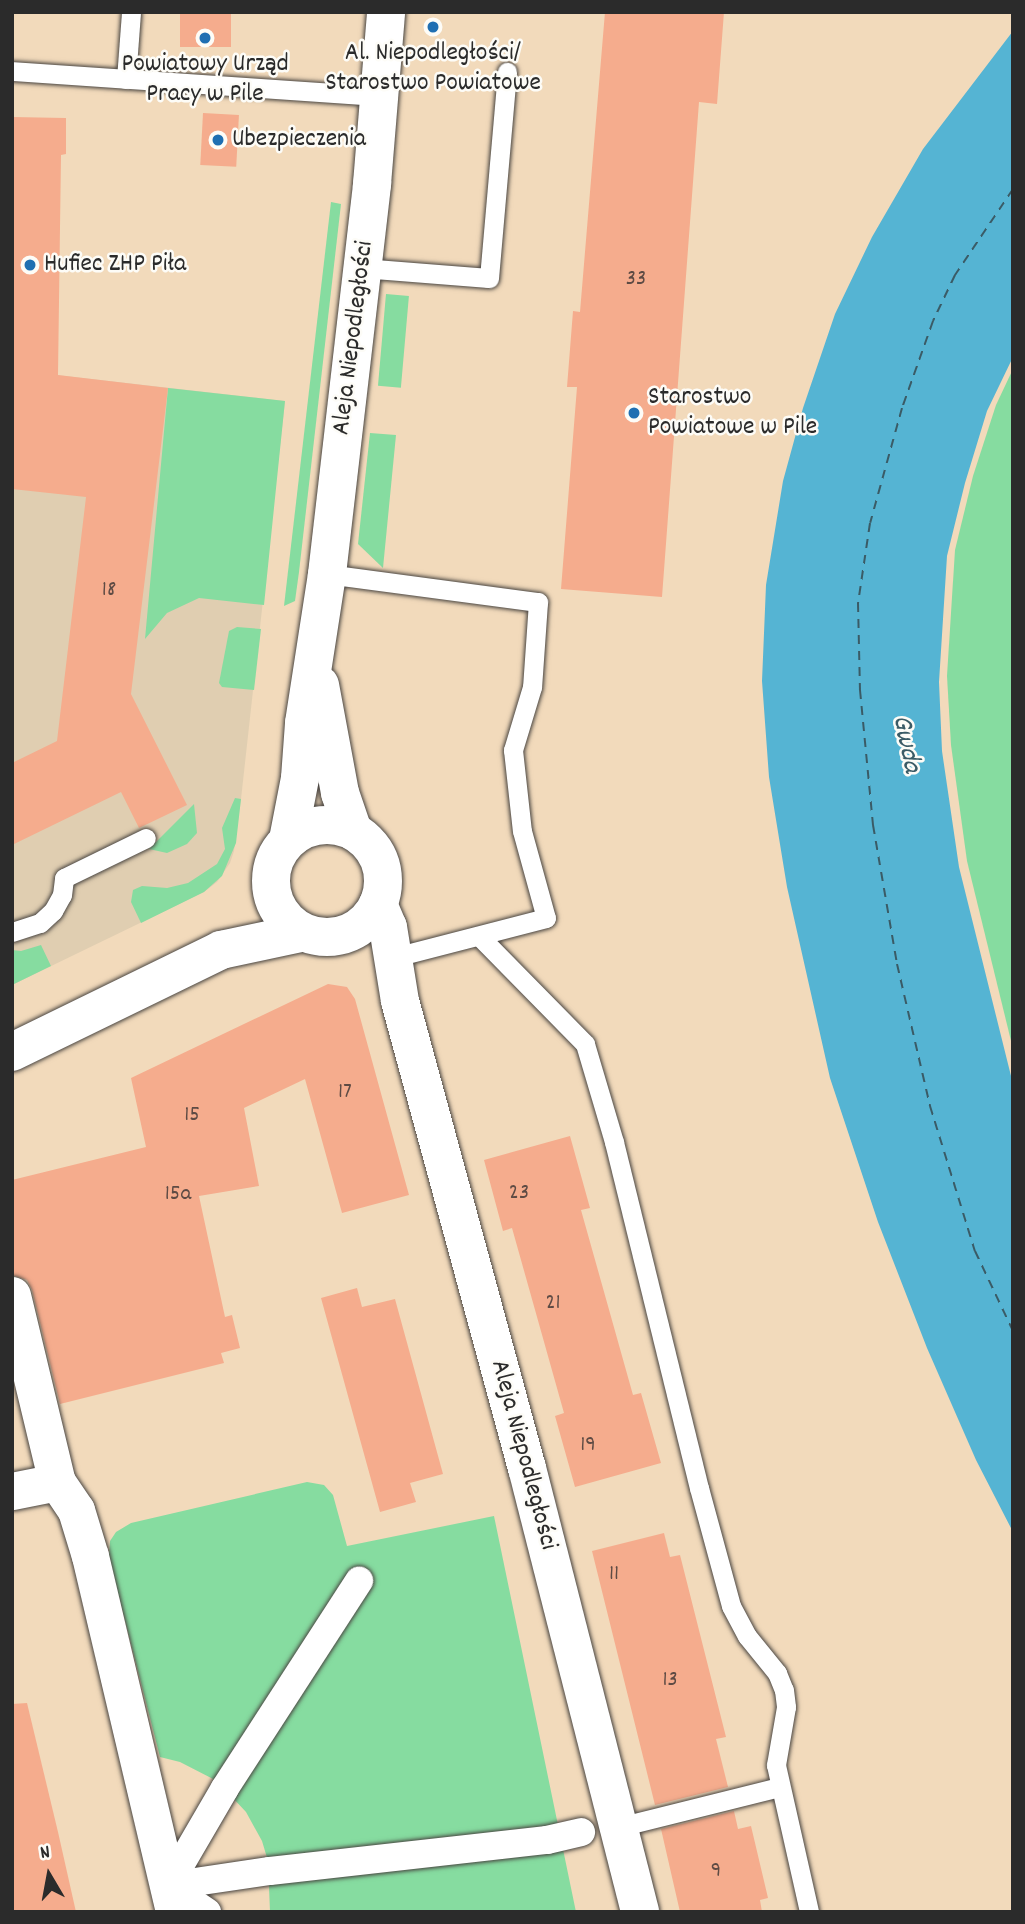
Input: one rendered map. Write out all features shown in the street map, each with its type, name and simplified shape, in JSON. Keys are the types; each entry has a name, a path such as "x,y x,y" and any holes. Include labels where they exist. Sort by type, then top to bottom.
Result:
{"street":[{"name":"Aleja Niepodległości","path":"288,840 298,797 304,723 316,663 327,574 362,268 386,12"},
{"name":"Aleja Niepodległości","path":"316,663 340,793 353,831"},
{"path":"12,1052 221,950 301,933 328,937 358,928 378,904 383,871 367,841 353,831 319,825 302,830 288,840 277,854 271,872 271,890 276,906 301,933"},
{"path":"221,950 253,919 271,890"},
{"name":"Aleja Niepodległości","path":"378,904 388,927 395,957 400,1001 531,1481 640,1912"},
{"name":"Aleja Niepodległości","path":"343,934 358,945 400,1001"},
{"path":"12,1295 57,1482 76,1510 90,1556 171,1899"},
{"path":"12,1491 57,1482"},
{"path":"171,1899 225,1788 359,1581"},
{"path":"171,1899 270,1871 547,1840 581,1832"},
{"path":"171,1899 207,1912"}],"lane":[{"path":"126,79 131,12"},
{"path":"12,71 379,96"},
{"path":"362,268 489,278 507,72"},
{"path":"327,574 538,602 532,687 513,750 522,831 546,918 395,957"},
{"path":"12,932 40,923 53,911 62,895 64,878 146,838"},
{"path":"480,937 585,1044 614,1142 731,1606 747,1636 777,1673 784,1690 786,1707 776,1765 809,1912"},
{"path":"619,1827 779,1787"}],"shaded area":[{"path":"12,370 285,401 241,799 230,863 217,882 204,892 12,985"}],"green space":[{"path":"331,202 341,204 299,572 295,601 284,606"},
{"path":"386,294 409,296 401,388 378,386"},
{"path":"1013,369 1013,1049 967,861 951,745 947,676 955,550 973,476 996,405"},
{"path":"168,388 285,401 264,605 199,598 167,613 145,639"},
{"path":"370,433 396,435 383,568 358,544"},
{"path":"237,627 261,629 254,690 222,687 219,683 229,631"},
{"path":"235,798 241,799 236,843 222,876 204,892 141,923 131,902 133,890 142,886 167,888 188,883 217,864 225,849 222,828"},
{"path":"194,804 197,833 187,844 167,853 149,849"},
{"path":"41,945 51,966 12,985 12,950 21,951"},
{"path":"307,1482 324,1485 333,1495 347,1546 494,1516 576,1912 270,1912 268,1861 262,1841 246,1812 217,1781 180,1762 160,1757 109,1558 110,1541 116,1532 131,1523"}],"water":[{"name":"Gwda","path":"1013,31 1013,357 987,411 947,556 939,682 942,751 959,867 1013,1084 1013,1532 976,1460 927,1348 878,1222 830,1078 787,887 769,777 762,681 766,585 783,481 803,408 835,314 872,237 923,149"}],"building":[{"name":"Powiatowy Urząd Pracy w Pile","path":"180,12 231,12 231,47 180,47"},
{"path":"605,12 724,12 717,104 699,102 662,597 561,589 577,387 567,387 573,311 580,312"},
{"path":"203,113 239,115 236,167 200,165"},
{"path":"12,117 66,118 66,154 61,155 58,375 168,388 131,694 187,805 139,828 121,792 12,845 12,763 57,741 86,497 12,489"},
{"path":"328,984 347,987 355,999 409,1195 342,1213 305,1079 244,1108 259,1186 199,1196 225,1317 232,1315 240,1348 221,1353 224,1363 60,1404 32,1290 27,1280 12,1275 12,1180 146,1147 131,1078"},
{"path":"570,1136 590,1208 581,1210 633,1395 641,1393 661,1463 575,1487 555,1416 564,1413 512,1228 503,1231 484,1160"},
{"path":"357,1288 362,1307 395,1299 443,1474 410,1483 416,1502 380,1512 321,1298"},
{"path":"664,1533 670,1557 680,1555 726,1737 716,1739 728,1787 655,1805 592,1551"},
{"path":"27,1703 76,1912 12,1912 12,1704"},
{"path":"734,1811 738,1829 751,1826 768,1898 760,1900 762,1912 680,1912 661,1829"}],"ferry route":[{"path":"1013,189 955,275 933,321 902,408 870,523 858,603 860,690 873,825 897,964 930,1106 975,1251 1013,1331"}],"place":[{"name":"Al. Niepodległości/ Starostwo Powiatowe","path":"433,27"},
{"name":"Powiatowy Urząd Pracy w Pile","path":"205,38"},
{"name":"Ubezpieczenia","path":"218,140"},
{"name":"Hufiec ZHP Piła","path":"30,265"},
{"name":"Starostwo Powiatowe w Pile","path":"634,413"}]}
